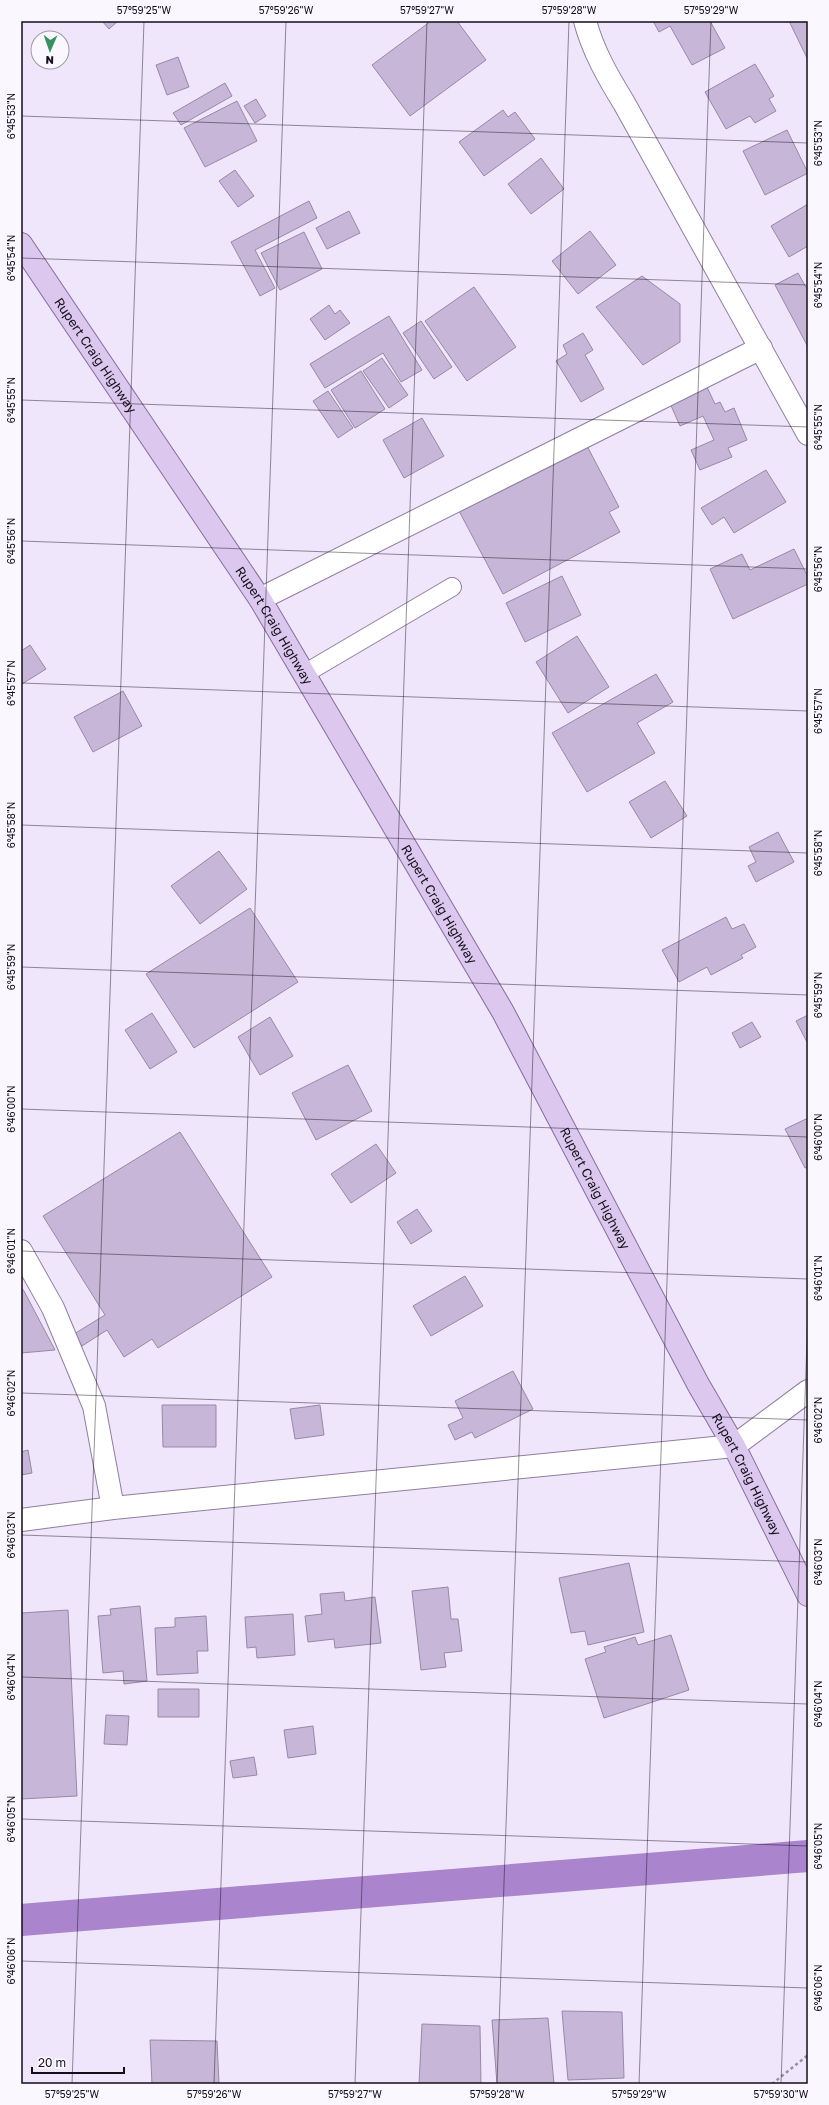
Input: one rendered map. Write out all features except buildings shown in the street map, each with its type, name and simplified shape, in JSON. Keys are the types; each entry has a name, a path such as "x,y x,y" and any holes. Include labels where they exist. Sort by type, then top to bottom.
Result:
{"main road":[{"name":"Rupert Craig Highway","path":"21,244 260,599 503,1012 698,1384 734,1446 808,1594"}],"street":[{"path":"585,21 590,39 606,73 808,434"},
{"path":"260,599 761,348"},
{"path":"21,1251 54,1308 94,1406 113,1508"},
{"path":"21,1520 113,1508 734,1446 808,1391"}],"lane":[{"path":"304,674 452,587"}],"path":[{"path":"772,2084 808,2055"}],"waterway":[{"path":"21,1920 808,1856"}]}
